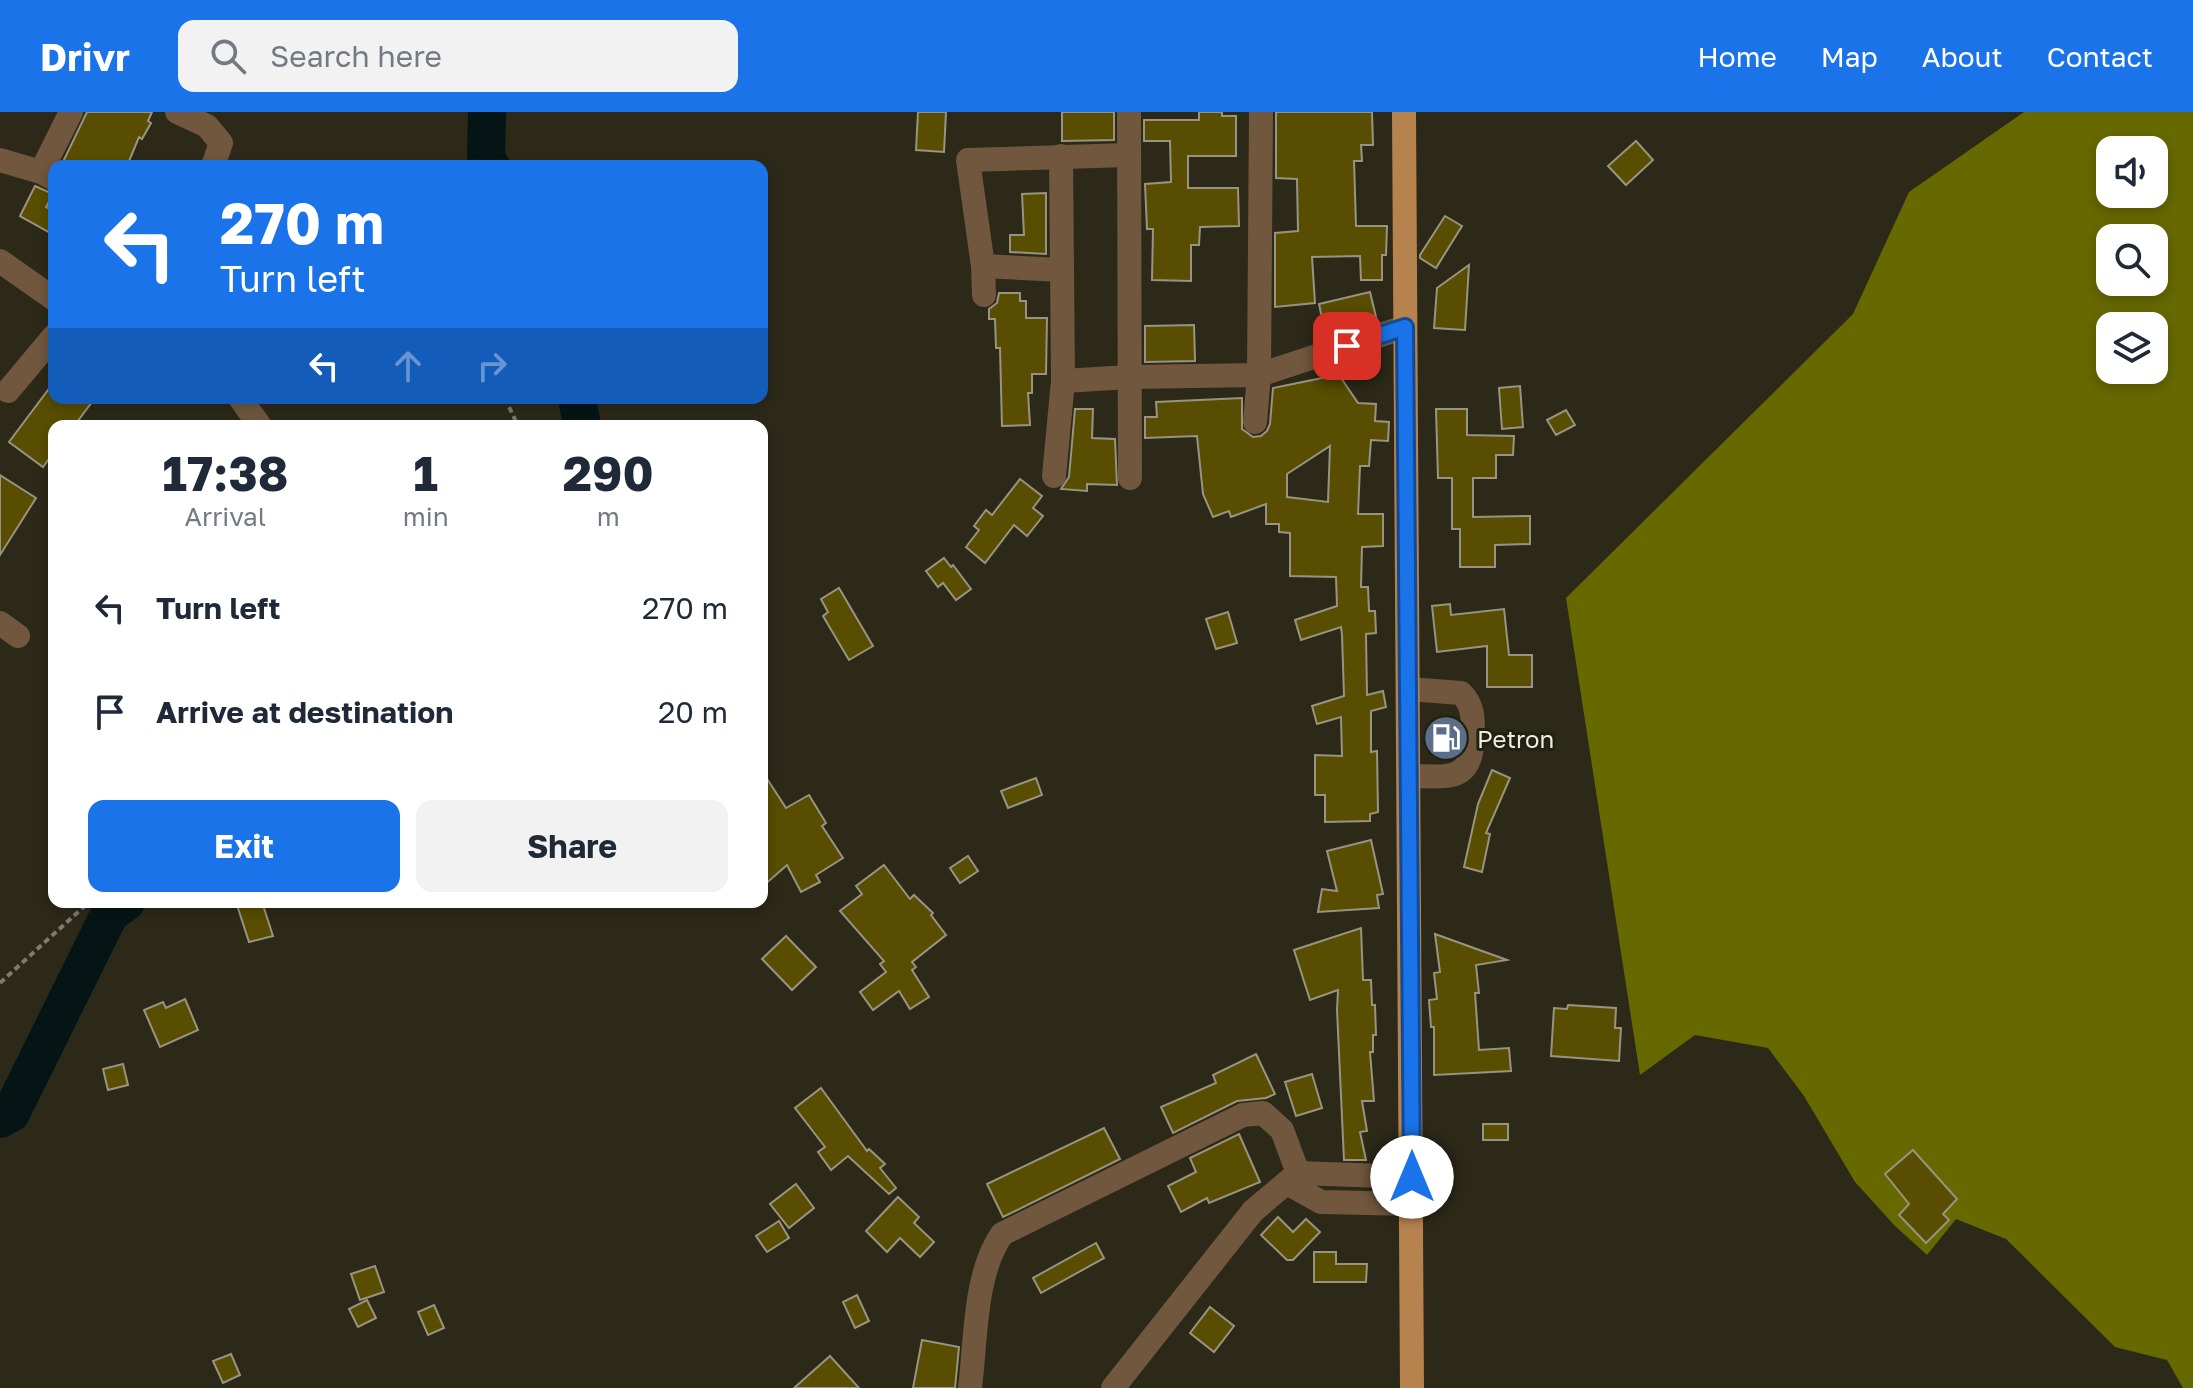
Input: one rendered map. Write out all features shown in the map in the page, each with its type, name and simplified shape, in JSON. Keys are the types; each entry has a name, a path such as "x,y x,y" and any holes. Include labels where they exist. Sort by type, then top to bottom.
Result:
{"main road":[{"path":"1404,112 1412,1388"}],"street":[{"path":"53,160 71,112"},
{"path":"177,112 207,126 221,143 215,160"},
{"path":"1129,112 1130,478"},
{"path":"1255,422 1259,375 1261,112"},
{"path":"984,295 983,266 968,160 1128,155"},
{"path":"1054,476 1063,381 1061,156"},
{"path":"0,160 47,175"},
{"path":"0,261 48,295"},
{"path":"983,266 1062,270"},
{"path":"1063,381 1259,375 1405,327"},
{"path":"3,394 48,343"},
{"path":"1408,689 1461,693 1468,700 1473,713 1473,754 1469,765 1456,774 1409,776"},
{"path":"970,1388 983,1279 989,1252 1002,1234 1243,1115 1263,1113 1282,1130 1292,1178 1321,1202 1412,1204"},
{"path":"1113,1388 1253,1211 1292,1178 1412,1177"}],"path":[{"path":"0,983 82,908"}],"shaded area":[{"path":"2024,112 2193,112 2193,1388 2183,1388 2167,1360 2115,1347 2006,1239 1956,1219 1927,1255 1895,1226 1855,1182 1804,1096 1768,1048 1695,1035 1640,1075 1566,598 1853,314 1909,192"}],"building":[{"path":"87,112 152,112 148,121 151,123 142,139 139,137 129,160 64,160"},
{"path":"918,112 946,112 944,152 916,150"},
{"path":"1062,112 1114,112 1114,140 1062,141"},
{"path":"1199,112 1222,112 1222,116 1236,116 1236,156 1188,156 1188,188 1238,188 1239,226 1200,227 1199,245 1191,245 1191,281 1152,280 1153,229 1147,229 1145,184 1171,182 1170,141 1144,141 1144,120 1199,120"},
{"path":"1276,112 1372,112 1373,145 1361,145 1362,161 1354,161 1356,226 1387,226 1382,280 1361,280 1360,256 1312,257 1315,303 1275,307 1275,233 1298,231 1297,179 1276,178"},
{"path":"1636,141 1653,160 1626,185 1608,166"},
{"path":"35,186 48,192 48,232 20,216"},
{"path":"1046,193 1046,254 1010,252 1010,235 1024,235 1022,194"},
{"path":"1445,216 1462,226 1436,268 1420,255"},
{"path":"1469,265 1465,330 1434,328 1437,288"},
{"path":"1370,292 1377,321 1326,337 1319,304"},
{"path":"999,293 1020,293 1020,301 1026,301 1026,318 1047,318 1046,374 1032,374 1032,393 1028,393 1030,425 1002,426 1000,348 996,348 995,319 989,319 989,309 997,303"},
{"path":"1194,325 1195,361 1145,362 1145,326"},
{"path":"1335,369 1358,403 1376,404 1375,421 1389,422 1388,441 1371,440 1369,466 1360,466 1358,514 1383,514 1383,546 1362,547 1361,587 1368,587 1369,611 1375,611 1376,633 1366,634 1367,695 1383,691 1386,707 1371,711 1371,752 1377,751 1378,812 1370,814 1370,821 1325,822 1325,795 1315,795 1315,755 1342,756 1341,717 1317,724 1312,706 1344,696 1342,635 1341,627 1301,640 1295,620 1337,606 1336,577 1290,576 1290,533 1279,532 1279,524 1266,524 1266,504 1231,517 1229,511 1213,517 1203,494 1197,436 1145,438 1145,417 1157,417 1156,402 1242,398 1242,429 1253,437 1261,436 1270,424 1273,388 1322,378","holes":["1330,446 1328,502 1287,497 1287,474"]},
{"path":"1520,386 1523,427 1502,429 1499,388"},
{"path":"48,390 48,404 90,404 78,420 48,420 48,460 43,467 9,442"},
{"path":"1075,409 1093,409 1092,438 1115,439 1117,485 1087,484 1087,491 1061,489 1069,477"},
{"path":"1436,409 1467,409 1467,435 1514,436 1513,455 1496,455 1496,478 1473,478 1473,517 1530,516 1530,544 1495,545 1495,567 1460,567 1460,529 1452,529 1452,478 1438,478"},
{"path":"1566,410 1575,425 1556,435 1547,420"},
{"path":"0,475 36,498 0,555"},
{"path":"1020,479 1042,496 1033,508 1043,516 1027,536 1014,525 985,563 966,547 979,530 974,526 986,510 992,515"},
{"path":"944,558 971,589 956,600 943,583 938,587 926,571"},
{"path":"839,588 873,646 849,660 823,616 828,612 821,599"},
{"path":"1450,604 1451,615 1504,609 1509,655 1532,655 1532,687 1487,687 1487,646 1437,652 1432,606"},
{"path":"1228,612 1237,643 1216,649 1206,619"},
{"path":"1433,721 1458,722 1455,754 1433,754"},
{"path":"1492,770 1510,778 1486,833 1490,834 1482,872 1464,867 1478,804"},
{"path":"1036,778 1042,795 1008,808 1001,791"},
{"path":"768,780 786,808 809,795 826,823 822,826 843,858 816,875 820,882 801,892 787,865 768,882"},
{"path":"1371,840 1383,894 1377,895 1379,908 1318,912 1322,889 1337,891 1327,851"},
{"path":"968,856 978,871 960,883 950,868"},
{"path":"884,865 910,899 914,895 933,913 931,915 946,935 912,962 916,967 912,970 929,997 910,1009 899,991 873,1010 860,992 886,972 880,964 884,961 840,911 862,894 856,886"},
{"path":"238,908 264,908 273,936 249,942"},
{"path":"1361,928 1363,980 1371,980 1372,1005 1375,1005 1376,1035 1373,1035 1373,1052 1370,1052 1374,1101 1362,1101 1367,1131 1360,1132 1366,1160 1344,1160 1338,990 1310,1000 1294,950"},
{"path":"1435,934 1507,960 1476,965 1479,993 1475,993 1479,1050 1509,1048 1511,1071 1434,1075 1434,1027 1431,1027 1429,1000 1437,999 1434,973 1440,972"},
{"path":"786,936 816,967 792,990 762,959"},
{"path":"185,999 198,1030 160,1047 144,1010 163,1002 166,1008"},
{"path":"1568,1005 1616,1008 1615,1028 1621,1028 1619,1061 1551,1056 1554,1008 1567,1009"},
{"path":"1256,1054 1275,1094 1237,1101 1173,1133 1161,1107 1216,1083 1213,1075"},
{"path":"123,1064 128,1085 108,1090 103,1069"},
{"path":"1312,1074 1322,1108 1296,1116 1285,1082"},
{"path":"821,1088 867,1151 869,1149 885,1164 880,1168 896,1188 889,1194 848,1156 831,1170 818,1152 825,1147 795,1108"},
{"path":"1483,1124 1508,1124 1508,1140 1483,1140"},
{"path":"1104,1128 1120,1159 1003,1217 987,1184"},
{"path":"1239,1134 1260,1182 1209,1203 1207,1198 1181,1212 1168,1186 1196,1172 1190,1158"},
{"path":"1913,1150 1957,1199 1943,1214 1949,1220 1926,1243 1899,1215 1909,1204 1885,1174"},
{"path":"796,1184 814,1208 789,1228 770,1204"},
{"path":"898,1197 919,1217 914,1223 934,1242 920,1257 900,1238 887,1252 866,1231"},
{"path":"1278,1217 1293,1232 1306,1219 1320,1232 1293,1260 1287,1260 1261,1235"},
{"path":"779,1221 789,1238 767,1252 756,1236"},
{"path":"1096,1243 1104,1258 1041,1293 1033,1278"},
{"path":"1314,1252 1336,1252 1336,1264 1367,1264 1366,1282 1314,1282"},
{"path":"375,1266 384,1292 360,1300 351,1274"},
{"path":"857,1295 869,1321 855,1328 843,1302"},
{"path":"367,1300 376,1318 358,1327 349,1309"},
{"path":"434,1305 444,1328 428,1335 418,1312"},
{"path":"1210,1307 1234,1326 1214,1352 1190,1333"},
{"path":"922,1340 959,1347 955,1388 913,1388"},
{"path":"231,1354 240,1375 223,1383 213,1361"},
{"path":"830,1356 859,1388 794,1388"}],"waterway":[{"path":"486,160 487,112"},
{"path":"578,404 581,420"},
{"path":"0,1119 11,1113 110,913 117,908"}],"place":[{"name":"Petron","path":"1446,738"}],"route":[{"path":"1347,346 1405,327 1412,1177"}]}
